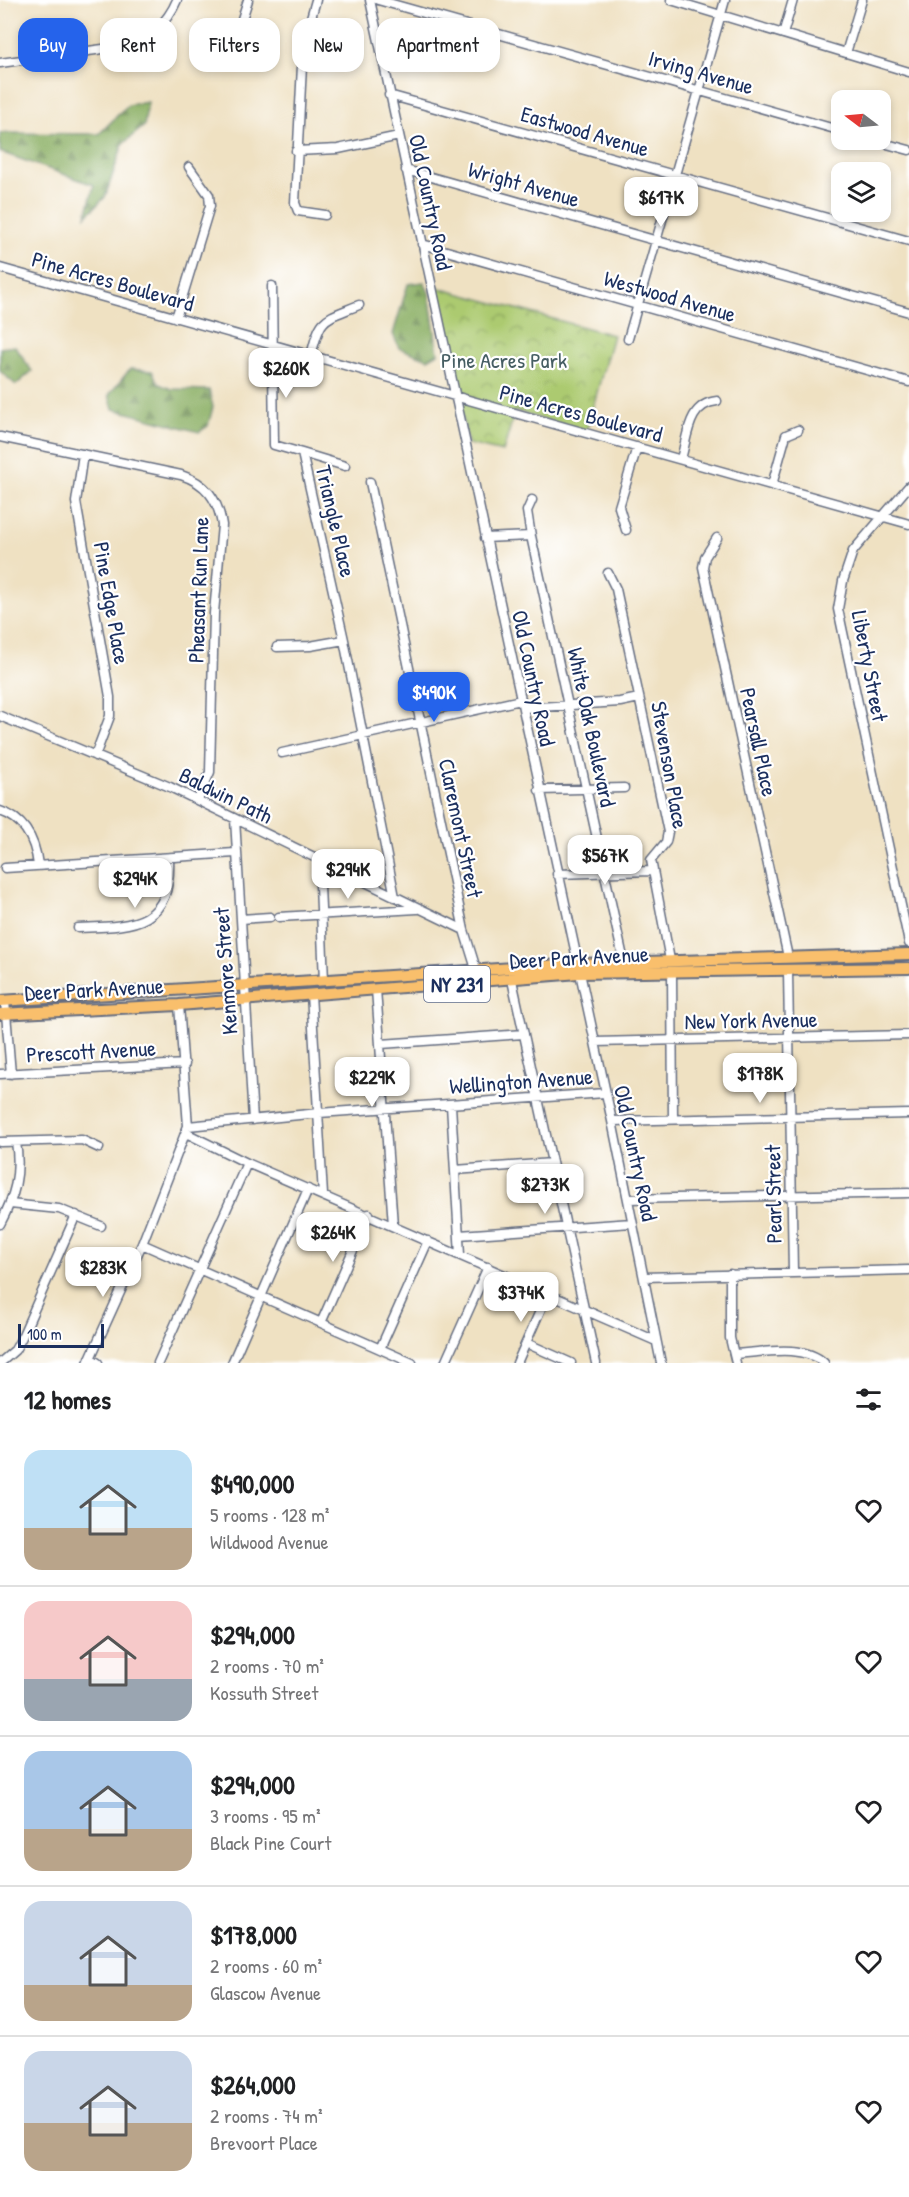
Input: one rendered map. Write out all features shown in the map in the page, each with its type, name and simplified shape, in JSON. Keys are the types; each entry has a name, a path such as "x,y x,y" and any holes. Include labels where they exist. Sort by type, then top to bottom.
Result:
{"main road":[{"name":"Deer Park Avenue","path":"3,1014 179,1005 512,980 624,962 909,954"},
{"name":"Deer Park Avenue","path":"3,1001 476,969 672,972 909,968"}],"street":[{"path":"0,63 125,46 139,41 160,26 177,0"},
{"path":"242,18 248,0"},
{"path":"316,0 303,46 295,203 298,211 325,215"},
{"name":"Old Country Road","path":"370,0 612,1121 661,1363"},
{"name":"Irving Avenue","path":"378,0 831,128"},
{"path":"671,0 909,72"},
{"path":"628,339 725,0"},
{"path":"783,34 793,0"},
{"path":"846,53 862,0"},
{"name":"Eastwood Avenue","path":"389,95 909,241"},
{"path":"296,152 338,149 399,136"},
{"path":"891,145 909,150"},
{"path":"176,318 210,206 209,195 189,167"},
{"name":"Wright Avenue","path":"406,170 909,312"},
{"name":"Westwood Avenue","path":"422,244 909,382"},
{"name":"Pine Acres Boulevard","path":"0,268 909,524"},
{"path":"272,286 274,446 302,453"},
{"path":"310,356 325,318 359,305"},
{"path":"681,459 694,412 706,402 717,401"},
{"path":"772,485 786,435 798,430"},
{"name":"Pheasant Run Lane","path":"0,437 195,480 205,486 220,511 222,525 214,613 211,763 207,784 198,800"},
{"path":"626,530 620,507 637,447"},
{"name":"Triangle Place","path":"345,466 302,453 344,640 395,897"},
{"name":"Pine Edge Place","path":"83,454 76,502 110,697 110,716 95,756"},
{"name":"Claremont Street","path":"370,482 464,930 476,969"},
{"name":"Liberty Street","path":"909,486 853,551 843,581 838,609 909,943"},
{"name":"White Oak Boulevard","path":"532,500 527,511 531,536 624,962"},
{"path":"485,537 531,536"},
{"name":"Pearsall Place","path":"717,538 705,557 703,567 788,957"},
{"name":"Stevenson Place","path":"608,573 616,589 668,832 666,842 651,860 651,871"},
{"path":"277,647 310,646 344,640"},
{"path":"282,753 362,733 522,704 568,705 620,702 639,698"},
{"name":"Baldwin Path","path":"0,716 198,800 464,930"},
{"path":"539,790 624,789"},
{"path":"0,811 17,818 26,828 36,851 38,865"},
{"name":"Kenmore Street","path":"235,819 235,853 253,1120"},
{"path":"5,868 235,853"},
{"path":"78,928 130,926 151,914 166,893 169,858"},
{"path":"319,861 324,981"},
{"path":"557,874 651,871 670,960"},
{"path":"241,919 418,909"},
{"name":"Pearl Street","path":"788,971 793,1272"},
{"path":"672,972 673,1119"},
{"path":"512,980 596,1363"},
{"path":"376,989 393,1225"},
{"path":"311,994 323,1195"},
{"path":"3,1001 10,1074"},
{"path":"92,1361 187,1130 185,1064 179,1005"},
{"path":"381,1044 524,1034"},
{"name":"New York Avenue","path":"595,1042 909,1035"},
{"name":"Prescott Avenue","path":"0,1074 185,1064"},
{"name":"Wellington Avenue","path":"187,1130 319,1113 605,1093"},
{"path":"451,1105 460,1255"},
{"path":"612,1121 909,1114"},
{"path":"187,1130 247,1163 369,1214 656,1341"},
{"path":"0,1143 82,1140 99,1148"},
{"path":"0,1224 10,1204 20,1168 16,1142"},
{"path":"158,1363 247,1163"},
{"path":"455,1170 552,1163"},
{"path":"232,1363 308,1189"},
{"path":"628,1199 909,1193"},
{"path":"10,1204 59,1209 101,1226"},
{"path":"321,1323 369,1214"},
{"path":"0,1363 15,1350 22,1337 76,1215"},
{"path":"459,1235 632,1223"},
{"path":"380,1349 428,1241"},
{"path":"142,1244 412,1363"},
{"path":"445,1363 488,1267"},
{"path":"644,1277 909,1270"},
{"path":"730,1274 730,1338 735,1358 803,1352 817,1356 824,1363"},
{"path":"517,1363 548,1293"},
{"path":"526,1343 571,1363"}],"green space":[{"path":"148,102 144,126 123,144 105,197 86,216 94,185 0,152 0,133 99,134 128,105"},
{"path":"424,282 429,293 438,353 428,359 399,348 393,334 408,284"},
{"name":"Pine Acres Park","path":"435,287 613,335 586,432 515,411 503,452 468,444"},
{"path":"15,346 32,371 16,385 0,371 0,348"},
{"path":"130,369 152,371 159,384 171,389 209,390 213,407 208,426 199,432 113,409 109,395"}]}
